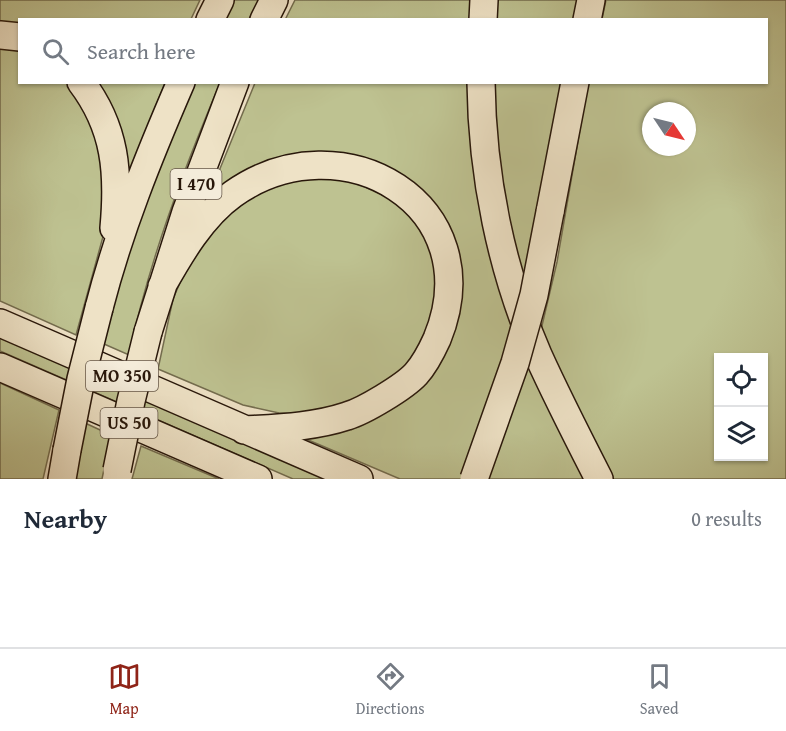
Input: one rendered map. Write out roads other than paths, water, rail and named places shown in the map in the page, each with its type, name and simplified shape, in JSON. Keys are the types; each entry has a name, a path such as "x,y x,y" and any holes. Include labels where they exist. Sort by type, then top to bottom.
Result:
{"highway":[{"path":"211,18 220,0"},
{"path":"265,18 274,0"},
{"path":"483,18 484,0"},
{"path":"587,18 591,0"},
{"path":"0,35 18,38"},
{"path":"82,84 94,100 110,136 116,169 117,199 110,268"},
{"name":"I 470","path":"63,479 81,379 110,268 135,195 180,84"},
{"name":"I 470","path":"116,474 148,332 186,212 234,84"},
{"path":"481,84 481,115 489,182 505,257 537,353 599,479"},
{"path":"474,479 518,352 534,295 575,84"},
{"path":"162,286 190,241 212,213 234,194 268,175 298,167 330,166 359,169 387,180 408,195 428,219 445,251 450,284 445,319 432,350 416,374 383,398 348,416 299,426 244,430"},
{"name":"MO 350","path":"0,323 359,479"},
{"name":"US 50","path":"0,368 258,479"}]}
